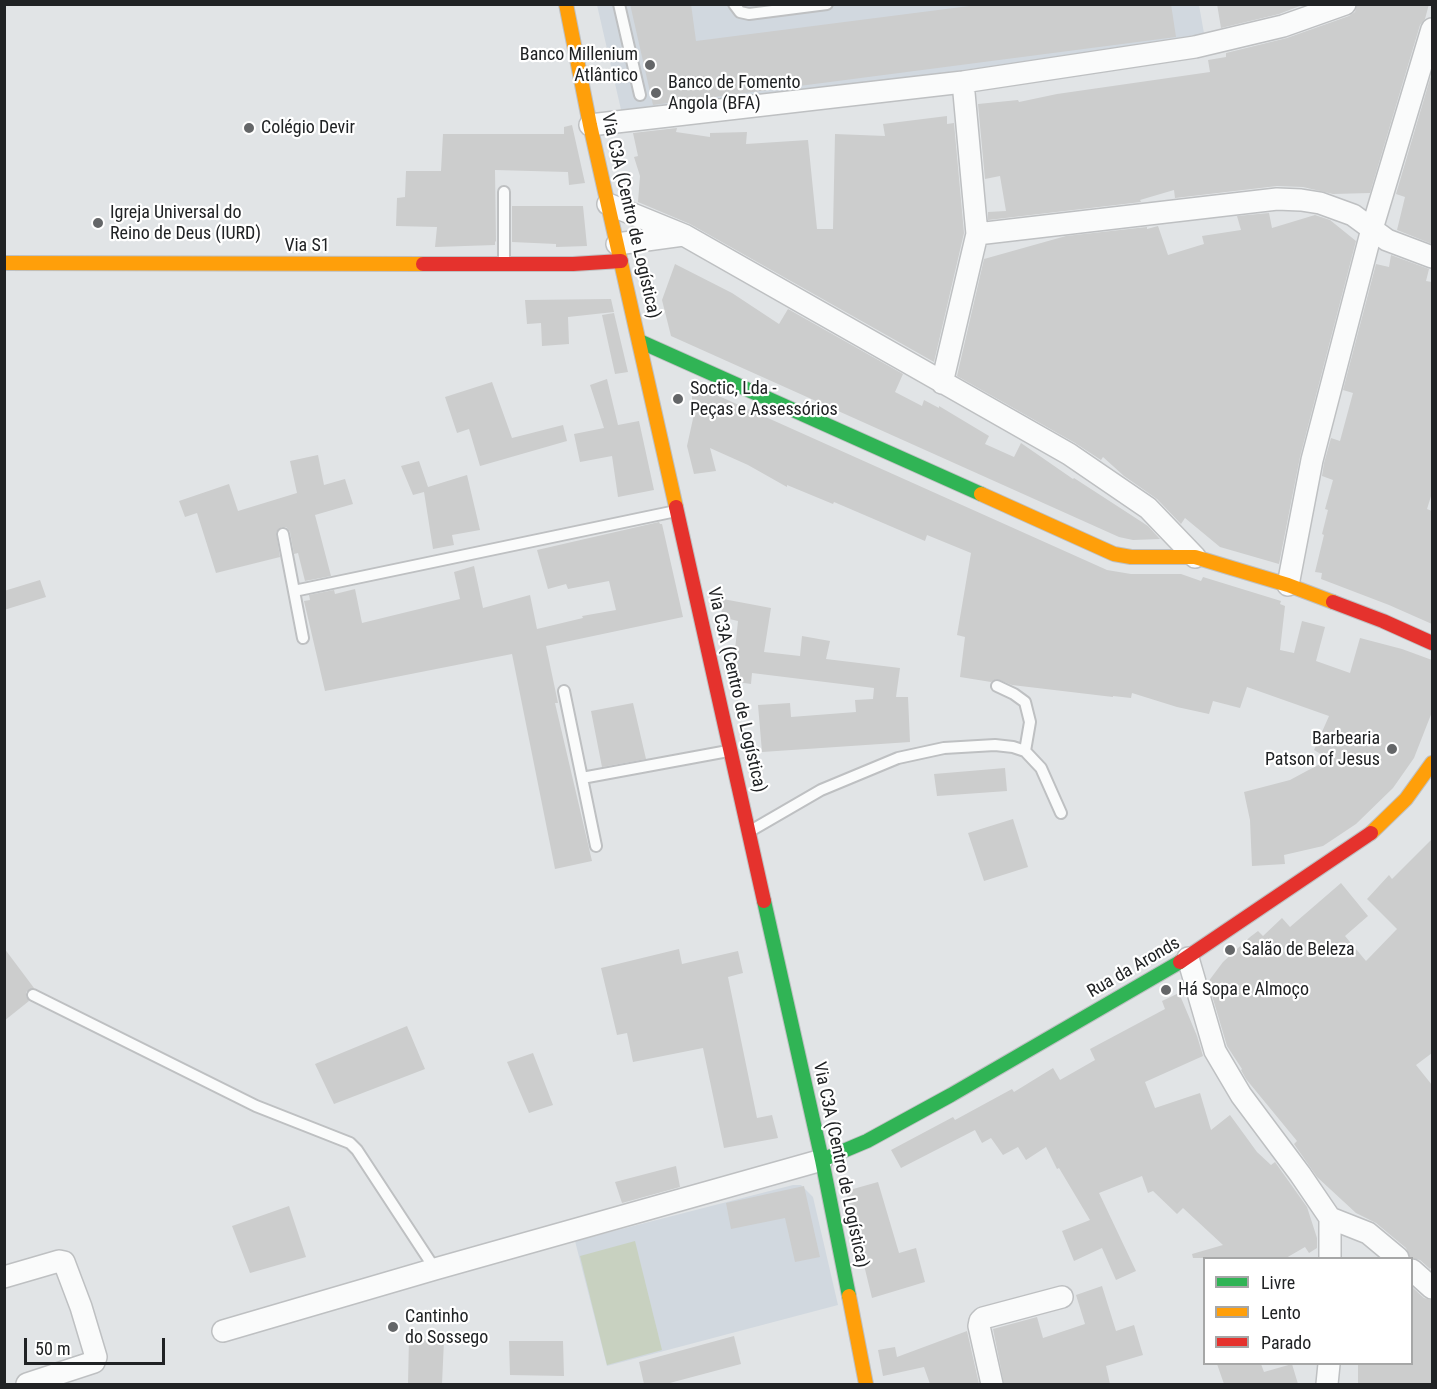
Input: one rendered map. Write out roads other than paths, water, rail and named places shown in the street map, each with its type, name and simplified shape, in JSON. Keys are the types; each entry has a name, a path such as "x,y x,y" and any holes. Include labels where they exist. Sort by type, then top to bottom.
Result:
{"street":[{"name":"Via C3A (Centro de Logística)","path":"566,4 608,204 822,1160 867,1384"},
{"path":"591,125 963,82 1195,47 1283,26 1345,4"},
{"path":"1288,585 1312,460 1372,229 1432,29"},
{"path":"942,383 977,234 963,82"},
{"path":"977,234 1277,199 1301,200 1320,203 1353,215 1387,240 1432,257"},
{"path":"608,204 684,235 1069,454 1142,503 1195,557"},
{"path":"619,252 684,235"},
{"name":"Via S1","path":"4,263 573,264 619,252"},
{"path":"639,341 1114,554 1131,557 1195,557 1288,585 1383,621 1432,643"},
{"name":"Rua da Aronds","path":"822,1160 867,1141 940,1101 1188,958 1367,837 1406,799 1432,764"},
{"path":"1188,958 1215,1052 1241,1095 1330,1218 1368,1233 1397,1257"},
{"path":"223,1331 822,1160"},
{"path":"1330,1218 1330,1257"},
{"path":"4,1277 58,1261 64,1262 96,1357 94,1362 27,1384"},
{"path":"1413,1271 1432,1288"},
{"path":"992,1384 979,1326 980,1321 983,1318 1062,1297"},
{"path":"1327,1384 1329,1365"}],"lane":[{"path":"619,4 640,95"},
{"path":"734,4 740,12 749,14 827,4"},
{"path":"504,192 504,264"},
{"path":"294,591 677,511"},
{"path":"283,534 303,638"},
{"path":"997,686 1025,702 1030,722 1025,751"},
{"path":"564,691 596,846"},
{"path":"749,832 820,790 898,758 944,748 995,745 1025,751 1041,768 1061,813"},
{"path":"582,778 731,751"},
{"path":"33,995 256,1106 350,1143 357,1150 435,1269"}],"place":[{"name":"Banco Millenium Atlântico","path":"650,65"},
{"name":"Banco de Fomento Angola (BFA)","path":"656,93"},
{"name":"Colégio Devir","path":"249,128"},
{"name":"Igreja Universal do Reino de Deus (IURD)","path":"98,223"},
{"name":"Soctic, Lda - Peças e Assessórios","path":"678,399"},
{"name":"Barbearia Patson of Jesus","path":"1392,749"},
{"name":"Salão de Beleza","path":"1230,950"},
{"name":"Há Sopa e Almoço","path":"1166,990"},
{"name":"Cantinho do Sossego","path":"393,1327"}]}
